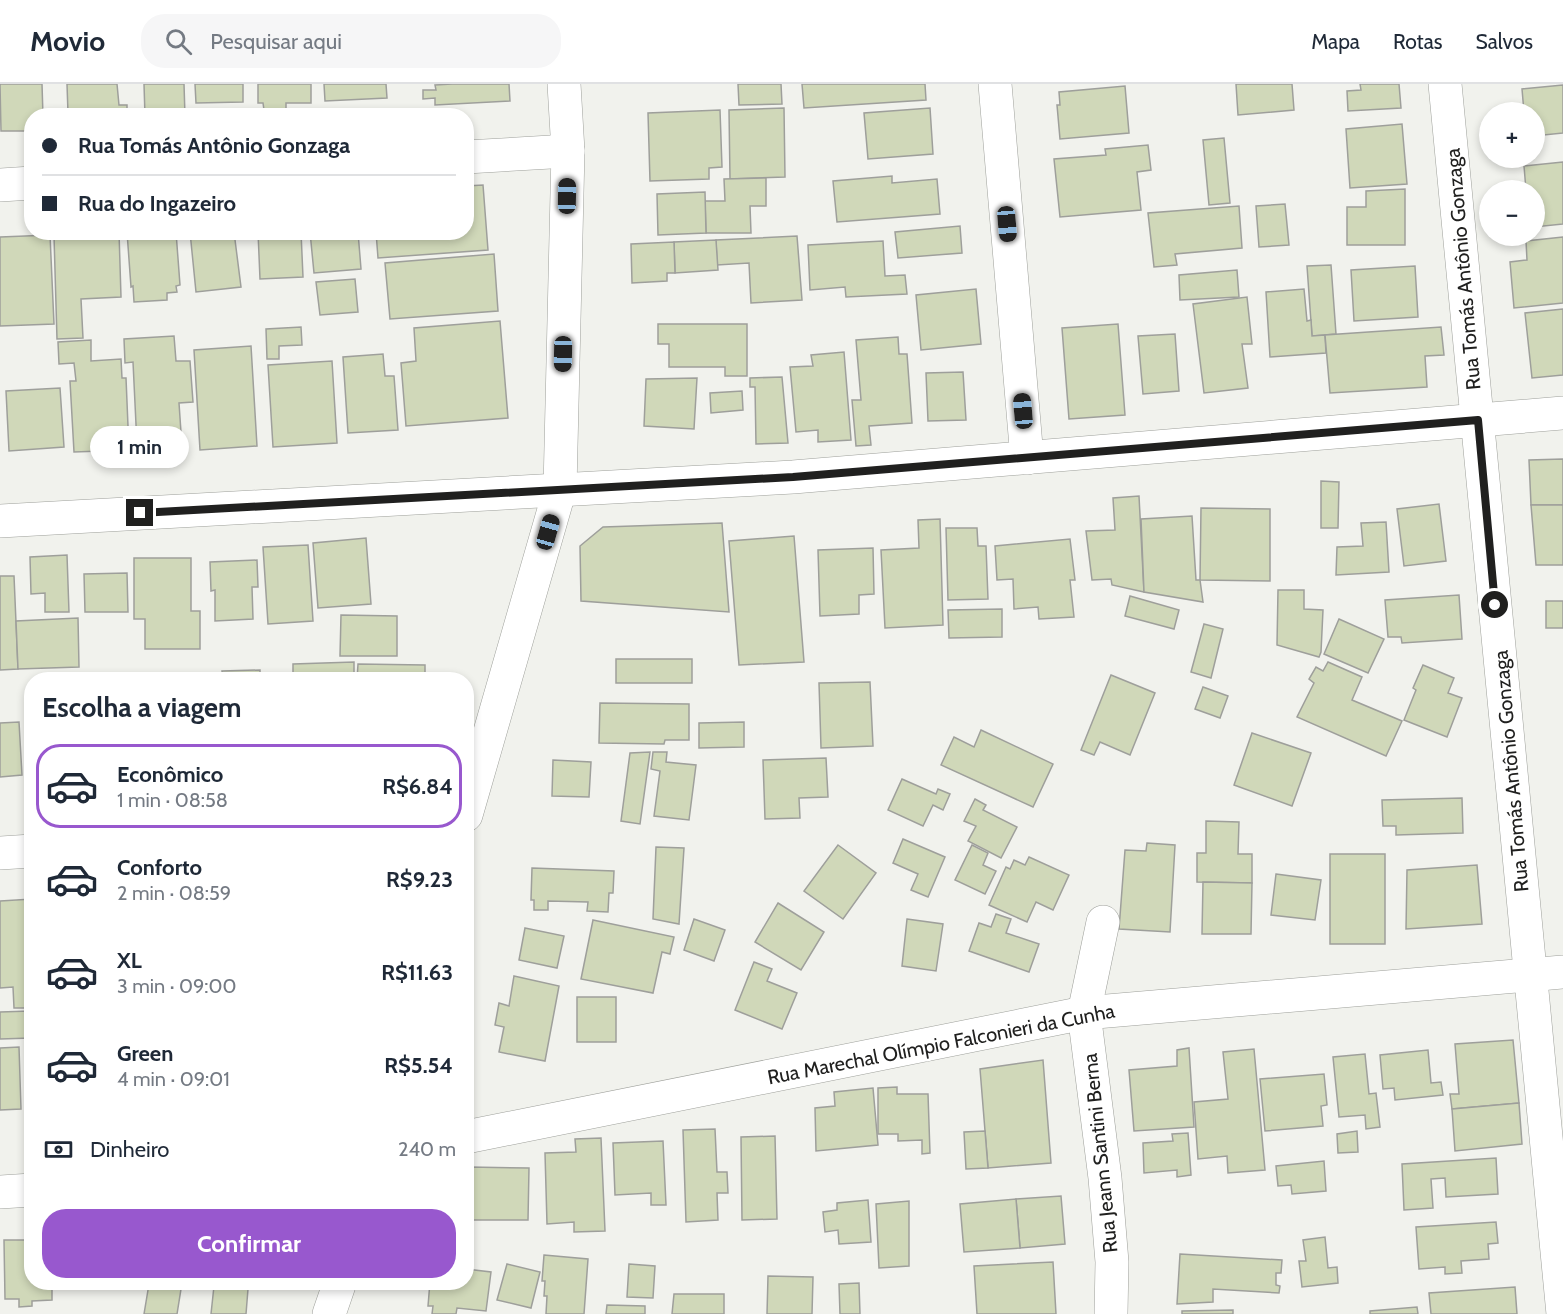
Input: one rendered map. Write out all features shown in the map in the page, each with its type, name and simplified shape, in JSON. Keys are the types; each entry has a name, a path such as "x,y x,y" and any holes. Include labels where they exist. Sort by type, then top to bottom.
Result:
{"street":[{"path":"474,787 560,489 568,151 564,84"},
{"path":"995,84 1028,458"},
{"name":"Rua Tomás Antônio Gonzaga","path":"1445,84 1563,1314"},
{"path":"474,157 568,151"},
{"path":"0,185 24,184"},
{"path":"0,521 793,477 1563,413"},
{"path":"0,853 24,852"},
{"name":"Rua Jeann Santini Berna","path":"1103,922 1084,1013 1107,1199 1112,1262 1111,1314"},
{"name":"Rua Marechal Olímpio Falconieri da Cunha","path":"474,1135 1084,1013 1563,972"},
{"path":"0,1192 24,1190"},
{"path":"329,1314 337,1290"}],"building":[{"path":"0,84 42,84 43,108 24,108 24,131 1,131"},
{"path":"67,84 117,84 119,105 127,105 127,108 68,108"},
{"path":"144,84 184,84 185,108 145,108"},
{"path":"195,84 243,84 243,102 196,103"},
{"path":"258,84 311,84 311,103 286,103 286,108 264,108 263,103 258,103"},
{"path":"324,84 386,84 387,98 325,101"},
{"path":"509,84 510,101 435,105 435,98 423,99 423,90 436,90 435,85"},
{"path":"738,84 781,84 782,104 739,105"},
{"path":"802,84 925,84 926,100 804,108"},
{"path":"1236,84 1292,84 1294,110 1238,115"},
{"path":"1360,84 1399,84 1401,108 1348,111 1347,91 1361,90"},
{"path":"1563,85 1563,133 1545,135 1545,102 1523,102 1522,89"},
{"path":"1125,86 1129,133 1060,139 1057,105 1060,105 1059,92"},
{"path":"784,108 785,177 730,179 729,110"},
{"path":"930,108 933,154 868,159 864,113"},
{"path":"720,110 722,167 709,168 709,179 650,181 648,113"},
{"path":"1402,124 1407,184 1350,188 1346,129"},
{"path":"1224,138 1230,203 1209,205 1203,140"},
{"path":"1148,145 1151,170 1137,172 1141,210 1060,217 1054,159 1106,155 1105,149"},
{"path":"1563,162 1563,224 1545,226 1545,180 1525,180 1524,168 1545,168 1545,164"},
{"path":"892,176 892,183 937,179 940,214 837,222 833,181"},
{"path":"766,178 766,206 750,206 751,233 706,233 705,201 725,201 724,179"},
{"path":"483,185 488,250 378,258 377,240 474,240 474,186"},
{"path":"1405,189 1405,245 1347,245 1347,207 1366,207 1366,191"},
{"path":"705,192 706,233 658,235 657,194"},
{"path":"1285,204 1289,245 1259,247 1256,206"},
{"path":"1239,206 1242,248 1175,254 1177,265 1154,267 1148,213"},
{"path":"960,226 962,253 898,258 895,232"},
{"path":"24,236 24,240 50,240 54,324 0,326 0,237"},
{"path":"797,236 802,300 751,303 749,263 717,265 716,240"},
{"path":"1563,237 1563,303 1514,308 1510,262 1527,260 1526,246 1545,246 1545,239"},
{"path":"54,240 119,240 121,297 81,299 83,338 57,339"},
{"path":"128,240 177,240 180,285 176,286 177,292 167,293 167,300 134,302 133,286 131,287"},
{"path":"191,240 235,240 241,287 196,292"},
{"path":"258,240 301,240 303,277 260,279"},
{"path":"311,240 359,240 361,269 314,273"},
{"path":"716,240 718,270 675,273 674,242"},
{"path":"883,241 885,276 905,275 907,294 846,297 845,287 810,290 808,245"},
{"path":"674,242 675,273 667,273 667,281 632,283 631,244"},
{"path":"494,254 498,311 390,319 385,263"},
{"path":"1331,265 1336,334 1312,336 1307,266"},
{"path":"1415,266 1418,317 1354,321 1351,270"},
{"path":"1237,270 1239,297 1180,300 1179,275"},
{"path":"355,279 358,312 320,315 316,282"},
{"path":"976,289 981,344 921,350 916,295"},
{"path":"1304,289 1307,321 1311,320 1312,336 1325,335 1326,353 1270,357 1266,292"},
{"path":"1247,297 1252,344 1242,344 1248,388 1204,393 1193,304"},
{"path":"1563,309 1563,375 1532,378 1525,313"},
{"path":"500,321 508,418 406,426 401,363 416,361 414,328"},
{"path":"658,324 747,324 747,376 725,376 725,367 669,367 669,344 658,344"},
{"path":"1118,324 1125,415 1069,419 1062,328"},
{"path":"301,327 302,345 279,346 279,359 267,359 266,329"},
{"path":"1441,327 1444,355 1425,356 1427,387 1330,393 1325,335"},
{"path":"1175,334 1179,391 1143,394 1138,336"},
{"path":"174,336 176,361 190,361 193,402 179,403 182,447 163,448 162,444 137,445 133,362 125,363 124,339"},
{"path":"898,337 899,354 907,354 912,423 869,426 871,445 856,446 852,400 861,400 856,340"},
{"path":"91,340 91,361 121,359 122,378 126,378 129,450 74,452 70,381 76,381 74,363 59,364 58,342"},
{"path":"251,346 257,446 200,450 194,350"},
{"path":"844,352 851,440 818,442 818,430 796,432 790,367 813,366 811,355"},
{"path":"383,354 385,376 394,376 398,430 348,433 343,357"},
{"path":"332,361 337,443 273,447 268,365"},
{"path":"963,372 966,420 928,421 926,373"},
{"path":"782,377 788,443 756,444 755,387 750,387 750,378"},
{"path":"697,378 694,429 644,426 646,379"},
{"path":"60,388 64,447 9,451 6,391"},
{"path":"742,391 743,410 711,413 710,393"},
{"path":"1563,459 1563,505 1531,505 1529,460"},
{"path":"1321,481 1339,482 1338,528 1321,528"},
{"path":"1139,496 1144,592 1112,585 1111,579 1092,580 1086,531 1115,530 1113,498"},
{"path":"1439,504 1446,561 1404,566 1397,509"},
{"path":"1531,505 1563,505 1563,565 1536,565"},
{"path":"1201,508 1270,509 1270,581 1200,580"},
{"path":"1192,516 1196,580 1200,580 1203,602 1144,592 1141,519"},
{"path":"940,519 943,625 885,628 881,550 919,548 918,520"},
{"path":"1386,522 1389,572 1336,575 1337,547 1363,546 1361,523"},
{"path":"722,523 729,612 581,601 580,546 603,527"},
{"path":"946,528 977,528 978,546 986,546 988,599 948,600"},
{"path":"794,536 804,662 739,665 729,541"},
{"path":"366,538 371,604 318,608 313,543"},
{"path":"1070,539 1075,580 1070,580 1074,617 1039,619 1038,607 1014,609 1013,579 997,580 995,546"},
{"path":"308,545 313,621 268,624 263,547"},
{"path":"873,548 874,594 859,595 859,614 820,616 818,550"},
{"path":"67,555 69,612 45,612 45,593 31,594 30,557"},
{"path":"134,558 191,558 191,611 200,611 200,649 145,649 145,619 134,619"},
{"path":"257,560 258,587 252,587 253,619 215,621 215,590 211,591 210,562"},
{"path":"127,573 128,612 85,612 84,574"},
{"path":"0,576 14,576 18,669 0,670"},
{"path":"1278,590 1304,590 1304,609 1323,610 1319,657 1277,645"},
{"path":"1459,595 1462,639 1402,643 1401,637 1388,637 1385,600"},
{"path":"1130,596 1179,610 1174,629 1125,616"},
{"path":"1546,601 1563,601 1563,628 1546,628"},
{"path":"1002,609 1002,637 949,638 948,610"},
{"path":"341,615 397,616 397,656 340,656"},
{"path":"78,618 79,667 18,669 16,621"},
{"path":"1339,619 1384,639 1368,673 1324,654"},
{"path":"1204,624 1223,629 1211,678 1191,672"},
{"path":"616,659 692,659 692,683 616,683"},
{"path":"354,662 354,672 293,672 293,664"},
{"path":"1328,662 1362,677 1352,700 1402,721 1386,756 1297,717 1314,683 1309,679 1316,667 1323,671"},
{"path":"358,664 425,665 425,672 358,672"},
{"path":"1423,665 1454,678 1448,693 1462,698 1447,737 1404,720 1416,690 1413,688"},
{"path":"260,670 260,672 222,672"},
{"path":"1111,675 1155,693 1130,755 1100,742 1094,755 1081,750"},
{"path":"870,682 873,746 821,748 819,683"},
{"path":"1203,687 1228,696 1220,718 1195,709"},
{"path":"600,703 689,704 689,740 665,740 664,744 599,743"},
{"path":"19,722 22,775 0,777 0,723"},
{"path":"744,722 744,747 699,748 699,723"},
{"path":"981,730 1053,764 1033,807 941,765 954,737 974,747"},
{"path":"1252,733 1311,753 1292,806 1234,785"},
{"path":"650,752 640,824 621,821 630,753"},
{"path":"653,752 667,752 666,762 696,765 689,820 654,816 660,771 651,769"},
{"path":"826,758 828,797 799,798 800,818 765,819 763,760"},
{"path":"553,760 591,762 589,797 552,796"},
{"path":"902,779 936,794 938,789 950,794 943,810 933,805 923,826 888,810"},
{"path":"1462,798 1463,833 1396,835 1396,826 1383,826 1382,800"},
{"path":"975,799 986,805 983,810 1017,827 1001,858 968,841 976,826 964,821"},
{"path":"1206,821 1239,822 1238,854 1252,854 1252,883 1197,882 1197,853 1206,853"},
{"path":"903,839 945,857 928,897 911,890 918,874 893,863"},
{"path":"1147,843 1175,845 1170,932 1119,929 1125,850 1146,851"},
{"path":"838,845 876,873 843,919 804,891"},
{"path":"972,845 988,853 983,865 996,871 985,894 955,880"},
{"path":"656,847 684,848 679,924 653,919"},
{"path":"1330,854 1385,854 1385,944 1330,944"},
{"path":"1029,857 1069,875 1053,910 1036,902 1027,922 989,905 1006,867 1010,869 1014,860 1025,865"},
{"path":"1477,865 1482,924 1406,929 1407,870"},
{"path":"532,868 614,871 613,893 609,893 608,912 587,911 588,902 548,901 548,910 534,910 534,900 531,900"},
{"path":"1276,874 1321,880 1315,920 1271,915"},
{"path":"1203,882 1252,883 1251,934 1202,934"},
{"path":"24,900 24,1008 14,1008 13,987 0,988 0,901"},
{"path":"778,903 824,932 801,970 755,942"},
{"path":"996,914 1011,919 1006,933 1039,944 1029,972 969,951 979,923 991,927"},
{"path":"694,919 725,930 714,961 684,950"},
{"path":"907,919 943,924 936,971 902,966"},
{"path":"593,920 674,937 670,954 662,952 653,993 581,979"},
{"path":"525,928 564,936 557,968 519,960"},
{"path":"754,962 772,969 767,981 797,993 782,1029 735,1010"},
{"path":"514,976 559,986 545,1061 499,1052 504,1027 495,1025 499,1003 509,1006"},
{"path":"577,997 616,997 616,1042 577,1042"},
{"path":"24,1011 24,1038 0,1039 0,1012"},
{"path":"1513,1040 1519,1103 1452,1109 1450,1094 1459,1094 1455,1044"},
{"path":"19,1047 21,1109 0,1110 0,1048"},
{"path":"1189,1048 1194,1127 1134,1131 1129,1070 1177,1066 1177,1050"},
{"path":"1254,1049 1265,1170 1228,1173 1227,1156 1198,1159 1194,1102 1228,1099 1223,1052"},
{"path":"1428,1050 1431,1083 1441,1082 1443,1095 1395,1100 1394,1088 1383,1089 1380,1055"},
{"path":"1365,1054 1369,1094 1376,1093 1380,1127 1366,1129 1365,1115 1339,1117 1333,1057"},
{"path":"1043,1060 1051,1163 988,1168 980,1069"},
{"path":"1324,1074 1327,1105 1321,1106 1323,1126 1265,1131 1260,1079"},
{"path":"897,1087 897,1094 928,1094 930,1153 922,1154 922,1140 898,1141 898,1134 878,1134 878,1088"},
{"path":"873,1088 878,1145 816,1151 815,1108 835,1106 834,1092"},
{"path":"1519,1103 1522,1144 1455,1151 1452,1109"},
{"path":"715,1129 717,1172 727,1172 728,1193 717,1193 718,1220 686,1222 683,1130"},
{"path":"985,1131 988,1168 966,1169 964,1132"},
{"path":"1357,1131 1358,1152 1338,1153 1337,1134"},
{"path":"1188,1133 1191,1175 1177,1177 1177,1170 1144,1173 1143,1143 1173,1141 1172,1134"},
{"path":"775,1136 777,1219 742,1220 741,1137"},
{"path":"601,1138 605,1231 574,1232 574,1222 547,1224 545,1153 576,1152 575,1139"},
{"path":"663,1141 666,1205 651,1205 651,1193 615,1195 613,1143"},
{"path":"1496,1158 1498,1194 1446,1197 1445,1178 1431,1179 1433,1208 1404,1210 1402,1164"},
{"path":"1324,1161 1326,1191 1292,1194 1291,1185 1278,1186 1276,1166"},
{"path":"474,1167 529,1168 528,1220 474,1220"},
{"path":"1061,1196 1065,1244 1020,1248 1016,1199"},
{"path":"1016,1199 1020,1248 964,1252 960,1204"},
{"path":"868,1200 871,1242 839,1244 838,1230 825,1232 823,1212 837,1210 837,1203"},
{"path":"909,1201 909,1266 879,1268 876,1204"},
{"path":"1496,1222 1498,1243 1488,1244 1489,1259 1461,1261 1462,1273 1445,1274 1445,1267 1419,1269 1416,1227"},
{"path":"1325,1237 1328,1268 1337,1267 1338,1283 1302,1287 1299,1261 1306,1261 1303,1240"},
{"path":"4,1240 24,1240 24,1290 52,1290 52,1300 32,1301 32,1306 19,1307 19,1299 5,1299"},
{"path":"1180,1254 1282,1260 1281,1273 1276,1273 1276,1285 1280,1286 1279,1293 1213,1289 1213,1302 1177,1304"},
{"path":"544,1255 588,1259 584,1314 546,1314 547,1296 544,1296 545,1281 542,1281"},
{"path":"1053,1262 1056,1314 977,1314 974,1266"},
{"path":"507,1264 540,1272 531,1308 497,1300"},
{"path":"629,1264 655,1266 653,1298 627,1297"},
{"path":"474,1270 491,1272 486,1311 457,1308 456,1314 432,1314 433,1306 428,1306 429,1290 474,1290"},
{"path":"768,1276 813,1277 812,1314 767,1314"},
{"path":"859,1283 860,1314 840,1314 839,1284"},
{"path":"1515,1287 1517,1314 1431,1314 1429,1293"},
{"path":"148,1290 181,1290 177,1314 144,1314"},
{"path":"214,1290 248,1290 246,1314 211,1314"},
{"path":"674,1294 724,1294 724,1314 672,1314"},
{"path":"607,1305 645,1306 645,1314 606,1314"},
{"path":"1417,1307 1418,1314 1370,1314 1370,1311"},
{"path":"1233,1310 1233,1314 1182,1314 1182,1311"}],"route":[{"path":"140,513 793,477 1478,420 1495,605"}]}
